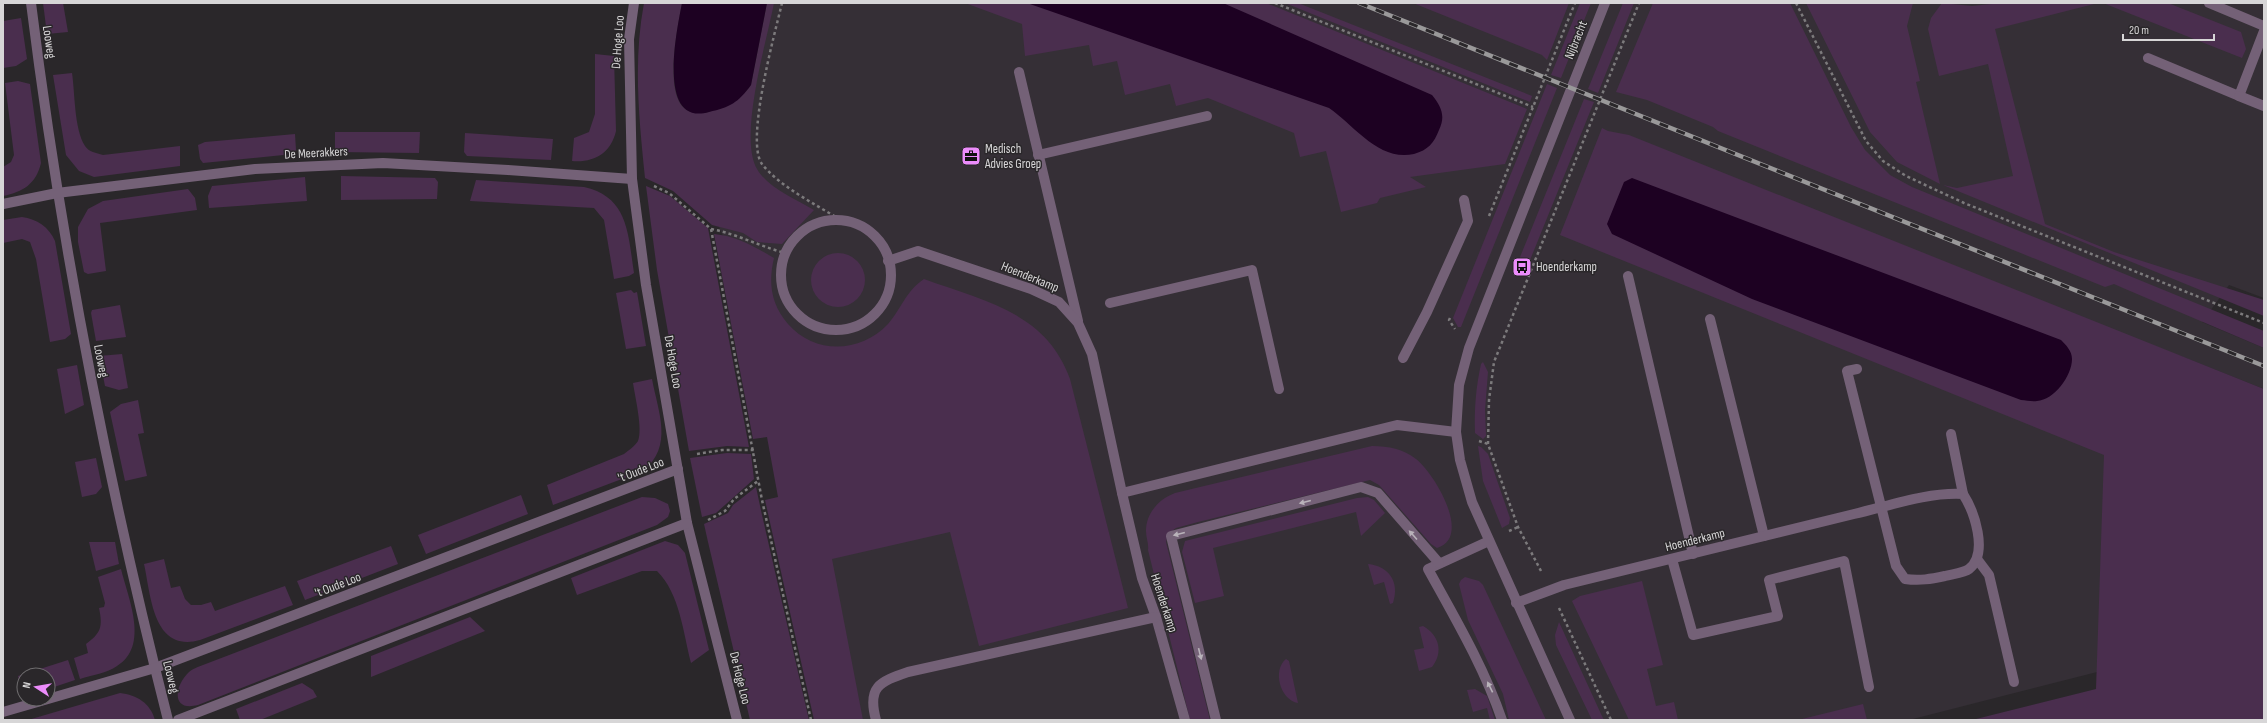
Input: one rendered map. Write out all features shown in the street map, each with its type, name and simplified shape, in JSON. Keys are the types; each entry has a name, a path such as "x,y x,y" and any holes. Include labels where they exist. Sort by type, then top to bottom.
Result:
{"street":[{"name":"Looweg","path":"31,3 57,193 87,359 119,514 168,720"},
{"name":"De Hoge Loo","path":"634,3 628,38 632,179 646,285 688,524 737,720"},
{"name":"Nijbracht","path":"1469,348 1570,88 1605,3"},
{"path":"2209,3 2264,26"},
{"path":"2240,96 2264,31"},
{"path":"2148,58 2264,106"},
{"path":"1019,72 1078,323"},
{"path":"1038,155 1207,116"},
{"name":"De Meerakkers","path":"3,204 57,193 255,169 383,163 632,179"},
{"path":"1403,358 1427,312 1468,221 1464,200"},
{"path":"839,219 855,222 872,232 884,247 892,274 888,293 874,315 858,326 843,330 824,329 806,321 792,308 782,289 781,269 785,253 796,237 810,225 839,219"},
{"name":"Hoenderkamp","path":"888,261 918,251 1031,289 1058,302 1078,323 1092,354 1142,578 1156,617 1185,720"},
{"path":"1110,303 1252,270 1279,389"},
{"path":"1628,276 1693,554"},
{"path":"1710,319 1764,536"},
{"path":"1469,348 1459,385 1456,432 1460,460 1472,502 1488,541 1570,720"},
{"path":"1857,369 1848,371 1896,566 1905,579 1922,582 1968,570 1977,559 1979,540 1971,507 1963,494 1951,434"},
{"path":"1122,493 1397,425 1456,432"},
{"name":"'t Oude Loo","path":"3,712 155,668 678,470"},
{"path":"1216,720 1171,536 1362,488 1378,493 1439,563"},
{"name":"Hoenderkamp","path":"1516,603 1551,589 1764,536 1945,493 1963,494"},
{"path":"178,720 688,524"},
{"path":"1488,541 1428,569 1474,656 1494,697 1502,720"},
{"path":"1672,559 1693,635 1778,616 1769,580 1844,562 1869,687"},
{"path":"1977,559 1989,575 2014,682"},
{"path":"876,720 872,706 873,697 876,689 883,681 908,672 1156,617"}],"path":[{"path":"782,3 763,87 756,133 761,163 779,180 839,219"},
{"path":"1275,3 1533,107"},
{"path":"1488,218 1575,3"},
{"path":"1611,720 1551,589 1518,527 1488,444 1489,400 1494,362 1639,3"},
{"path":"1796,3 1866,141 1883,160 1906,176 1964,203 2264,323"},
{"path":"632,179 669,193 711,229 731,233 755,244 785,253"},
{"path":"711,229 759,481 811,720"},
{"path":"1452,312 1449,320 1469,348 1494,362"},
{"path":"676,457 722,450 754,450"},
{"path":"688,524 718,516 725,511 734,499 759,481"}],"shaded area":[{"path":"43,3 63,3 68,32 47,34"},
{"path":"644,3 682,3 675,46 674,81 677,96 683,107 693,112 702,113 709,112 733,101 743,94 751,85 767,3 774,3 752,112 752,154 757,169 768,182 814,210 782,244 757,242 743,233 712,225 673,191 645,178 638,90 639,47"},
{"path":"662,3 2264,3 2264,298 2229,285 2202,322 2264,348 2264,389 2178,355 2097,672 1909,720 857,720 778,363 703,190 657,40"},
{"path":"682,3 767,3 751,85 738,100 728,106 709,112 692,113 682,105 676,91 674,53"},
{"path":"965,3 1266,3 1527,109 1505,164 1410,177 1426,187 1380,198 1377,203 1341,212 1326,151 1300,157 1294,133 1208,98 1176,106 1170,84 1125,95 1117,61 1093,66 1089,45 1025,56 1022,24"},
{"path":"1027,3 1223,3 1432,95 1442,111 1441,125 1433,142 1427,148 1414,154 1401,155 1389,153 1368,140 1329,108"},
{"path":"1285,3 1298,3 1532,96 1530,102"},
{"path":"1413,3 1569,3 1547,60 1542,55"},
{"path":"1580,3 1591,3 1561,78 1551,75"},
{"path":"1623,3 1634,3 1598,93 1588,89"},
{"path":"1653,3 1790,3 1851,127 1865,150 1890,175 1912,187 2264,331 2264,348 2114,284 2105,287 1718,131 1713,127 1647,100 1616,92"},
{"path":"1806,3 1913,3 1907,26 1920,81 1916,82 1940,184 1897,162 1870,132"},
{"path":"1942,3 1972,6 2001,3 2098,3 1995,29 2045,224 2114,252 2264,300 2264,316 1943,185 1957,188 2013,176 1988,64 1939,76 1928,29 1931,18"},
{"path":"2103,3 2168,3 2241,32 2246,49 2242,58"},
{"path":"21,18 27,59 16,66 3,68 3,21"},
{"path":"595,54 614,56 616,131 614,139 606,151 594,158 572,161 574,138 589,132 595,114"},
{"path":"72,73 79,130 81,139 89,150 103,155 180,146 180,166 94,177 79,171 66,155 53,75"},
{"path":"18,81 30,84 41,163 36,176 28,186 17,192 3,196 3,167 11,162 14,155 5,83"},
{"path":"1547,84 1557,88 1461,327 1458,327 1453,318"},
{"path":"1584,99 1594,102 1526,270 1519,268 1520,263 1518,262"},
{"path":"1602,128 1608,131 1629,135 2264,389 2264,720 1972,720 2096,689 2104,455 1560,235"},
{"path":"335,132 420,132 419,153 335,152"},
{"path":"465,133 553,139 551,160 467,156 464,152"},
{"path":"295,134 296,150 293,154 203,163 200,159 198,145 205,142"},
{"path":"341,176 435,178 438,182 437,199 341,200"},
{"path":"305,177 307,201 209,208 208,196 212,186"},
{"path":"1632,178 2061,340 2068,348 2072,356 2069,373 2056,392 2043,400 2021,400 1752,299 1612,234 1607,224 1624,182"},
{"path":"476,180 584,187 599,192 610,199 624,220 630,245 634,273 629,276 614,279 604,220 594,208 470,201"},
{"path":"646,186 670,196 708,228 749,447 727,446 689,451 657,270"},
{"path":"188,189 195,198 197,210 100,223 106,271 88,274 84,272 78,242 78,227 88,209 103,201"},
{"path":"22,217 42,224 55,241 71,334 65,339 50,342 36,259 30,242 22,239 3,243 3,220"},
{"path":"714,234 730,237 753,246 774,258 771,285 772,293 778,309 788,324 799,334 811,341 824,345 838,346 852,345 865,341 877,334 888,324 912,289 924,279 969,294 1010,312 1029,324 1046,338 1059,356 1070,379 1128,608 979,646 950,532 832,559 863,720 814,720 765,500 778,497 767,437 753,439"},
{"path":"838,253 848,255 857,261 863,270 865,280 863,290 857,299 848,305 838,307 828,305 819,299 813,290 811,280 813,270 819,261 828,255"},
{"path":"631,290 634,293 637,292 646,346 626,349 616,293"},
{"path":"120,305 126,337 96,341 91,313 92,310"},
{"path":"122,354 128,388 119,390 105,386 99,356"},
{"path":"1483,362 1488,372 1485,410 1486,436 1483,439 1475,433 1475,407 1481,364"},
{"path":"77,365 84,405 65,414 57,369"},
{"path":"652,379 661,428 661,440 653,461 643,471 553,505 547,485 624,454 637,443 640,429 633,383"},
{"path":"138,400 144,433 138,434 147,476 125,481 110,412 121,404"},
{"path":"1372,446 1390,447 1401,450 1424,466 1440,490 1447,505 1451,519 1451,531 1447,542 1437,548 1431,544 1379,485 1370,480 1198,522 1176,528 1168,534 1166,542 1210,720 1190,720 1148,550 1146,531 1147,524 1148,518 1154,508 1164,499 1175,493"},
{"path":"1478,446 1488,454 1510,518 1509,524 1502,528 1483,481"},
{"path":"727,453 751,454 754,479 716,513 702,517 690,458"},
{"path":"96,458 102,487 96,494 82,497 75,462"},
{"path":"756,487 809,720 750,720 708,542 704,524 728,513 733,505"},
{"path":"521,495 528,514 426,554 418,535"},
{"path":"642,497 655,498 668,504 670,511 668,517 657,525 198,705 183,705 179,701 178,690 184,677 195,668"},
{"path":"1368,497 1374,500 1385,513 1361,536 1356,512 1213,548 1224,596 1195,603 1182,552 1185,541 1357,498"},
{"path":"665,541 678,545 685,553 709,650 691,663 676,602 665,580 657,571 642,571 577,595 571,578"},
{"path":"89,542 115,542 119,564 96,571"},
{"path":"391,546 398,564 305,600 297,581"},
{"path":"164,559 171,588 180,586 185,599 191,605 201,605 211,602 215,611 285,586 293,605 200,640 184,642 172,638 163,630 152,606 144,564"},
{"path":"1368,564 1382,568 1391,576 1395,588 1393,603 1390,604 1384,582 1374,585"},
{"path":"121,569 132,607 135,634 133,646 127,657 117,666 104,672 80,679 74,658 88,653 86,644 98,633 100,629 101,620 99,608 104,607 105,603 98,577"},
{"path":"1465,577 1479,581 1483,585 1546,720 1509,720 1503,694 1468,620 1459,584"},
{"path":"1642,581 1663,665 1647,669 1656,706 1674,702 1678,720 1629,720 1572,601 1580,596"},
{"path":"470,617 485,631 371,677 371,656"},
{"path":"1559,622 1604,720 1592,720 1556,645 1555,635"},
{"path":"1423,626 1433,634 1439,650 1436,661 1432,667 1419,671 1414,650 1424,648 1419,627"},
{"path":"1286,659 1289,661 1298,703 1292,701 1287,696 1280,684 1279,670"},
{"path":"68,660 75,680 56,686 56,667 46,667"},
{"path":"302,683 313,690 317,697 260,720 240,720 236,709"},
{"path":"1475,689 1487,696 1495,720 1490,720 1487,708 1473,712 1467,690"},
{"path":"120,693 132,696 142,701 150,709 155,720 28,720"},
{"path":"1863,704 1867,720 1798,720"}],"railway":[{"path":"1359,3 2264,366"}],"place":[{"name":"Medisch Advies Groep","path":"971,156"},
{"name":"Hoenderkamp","path":"1522,267"}]}
